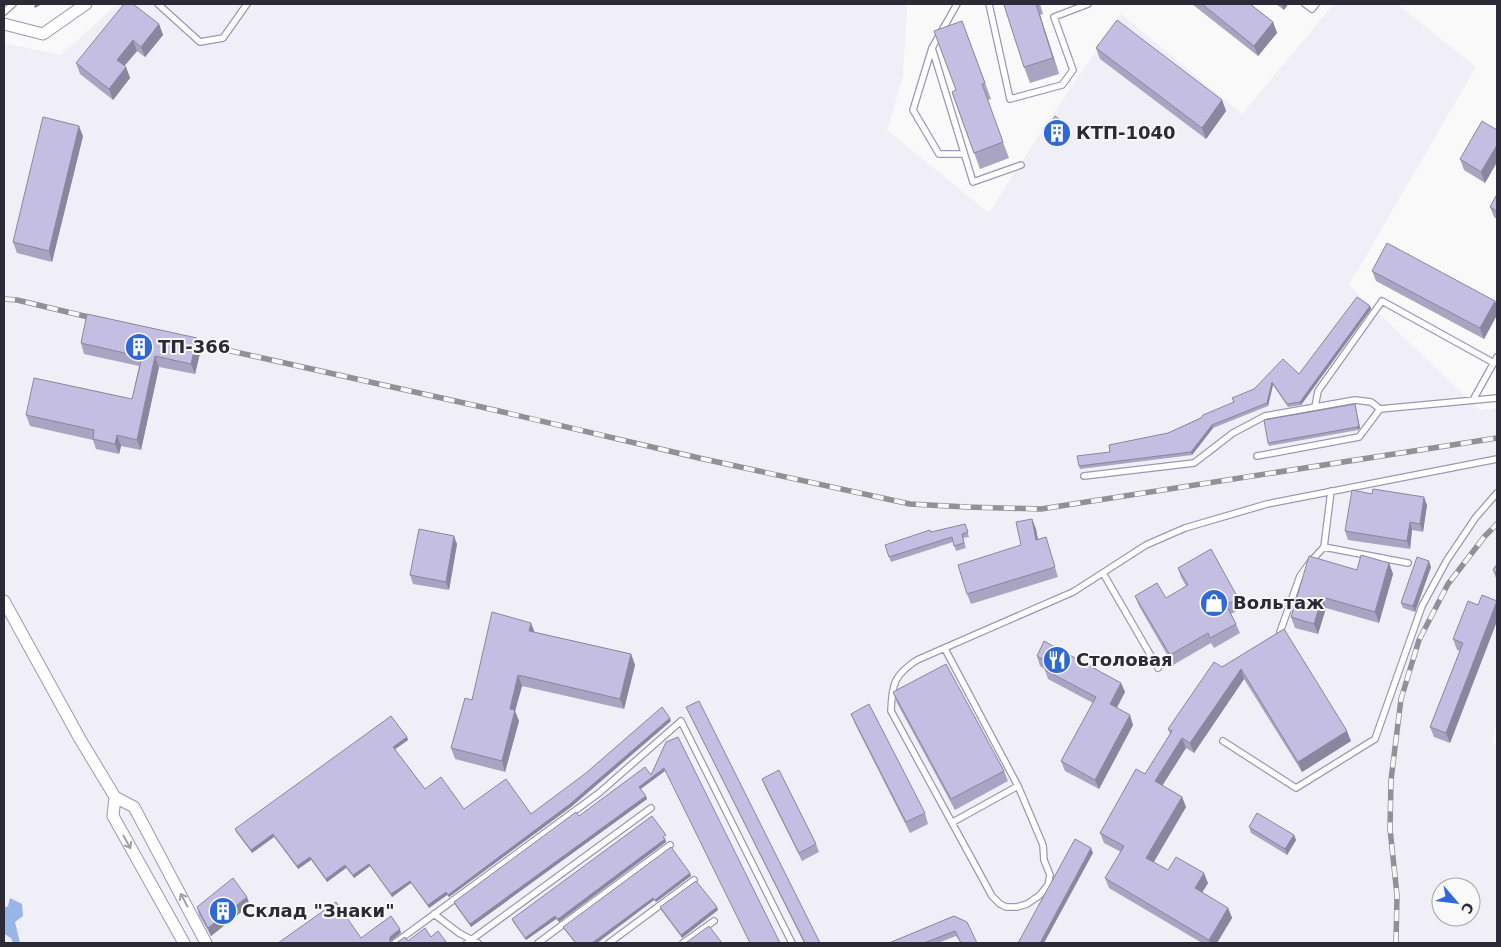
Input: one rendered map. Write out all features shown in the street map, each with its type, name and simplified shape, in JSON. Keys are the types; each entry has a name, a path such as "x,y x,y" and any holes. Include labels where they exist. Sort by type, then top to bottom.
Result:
{"street":[{"path":"4,24 43,34 86,4"},
{"path":"4,601 80,739 115,797 134,807 206,943"},
{"path":"115,797 113,816 184,943"}],"lane":[{"path":"4,12 13,4"},
{"path":"158,4 200,42 223,38 248,4"},
{"path":"957,4 932,48 913,110 939,154 964,154"},
{"path":"988,4 1010,100 1062,85 1073,70 1054,17 1070,7 1088,4"},
{"path":"1304,4 1312,9 1316,4"},
{"path":"932,48 973,182 1021,165"},
{"path":"1315,407 1318,391 1382,301 1496,360 1473,400"},
{"path":"1084,476 1194,463 1234,433 1265,416 1355,400 1371,402 1380,409 1497,398"},
{"path":"1257,456 1359,437 1380,409"},
{"path":"945,649 1018,786 1043,845 1044,860 1050,875 1048,885 1040,895 1027,904 1017,907 1006,907 992,896 891,710 892,690 902,670 917,660 1073,592 1146,545 1185,528 1267,504 1497,459"},
{"path":"1280,632 1300,576 1311,560 1324,547 1331,491"},
{"path":"1223,741 1296,788 1375,739 1422,606 1446,560 1476,517 1497,493"},
{"path":"1324,547 1408,563"},
{"path":"1103,573 1158,668"},
{"path":"395,943 599,793 681,721 792,943"},
{"path":"953,822 1018,786"},
{"path":"469,941 651,808"},
{"path":"538,943 670,846"},
{"path":"609,943 694,880"},
{"path":"434,914 469,941 478,943"},
{"path":"684,943 714,921"}],"shaded area":[{"path":"117,4 907,4 903,77 887,130 989,213 1121,14 1242,114 1334,4 1397,4 1476,67 1349,285 1480,410 1497,408 1497,722 1492,741 1497,746 1497,943 4,943 4,43 61,55"}],"water":[{"path":"10,898 22,904 23,916 15,922 20,943 13,943 11,938 4,934 4,908 8,906"}],"building":[{"path":"124,4 133,4 159,24 141,47 133,40 117,60 126,67 109,89 76,63"},
{"path":"1036,4 1053,58 1024,67 1004,5"},
{"path":"1202,4 1250,4 1273,22 1254,46"},
{"path":"1117,20 1222,100 1202,128 1096,48"},
{"path":"962,21 985,83 982,84 1003,142 974,153 952,92 956,90 934,31"},
{"path":"1055,116 1065,123 1055,139 1044,132"},
{"path":"43,117 79,126 49,251 13,242"},
{"path":"1482,121 1497,130 1497,145 1481,172 1460,159"},
{"path":"1497,194 1497,211 1490,207"},
{"path":"1387,243 1495,301 1480,328 1372,271"},
{"path":"1357,297 1370,306 1300,402 1287,404 1272,382 1267,403 1212,425 1191,452 1079,466 1077,456 1110,452 1109,445 1168,433 1234,402 1232,398 1254,389 1283,359 1299,374"},
{"path":"87,314 197,338 191,364 155,356 137,440 117,435 115,444 93,439 94,430 26,415 34,378 132,399 142,357 81,343"},
{"path":"1355,404 1359,426 1357,427 1268,443 1264,420"},
{"path":"1373,489 1424,497 1420,524 1410,522 1407,541 1345,531 1352,490 1372,494"},
{"path":"1032,519 1036,540 1046,537 1055,567 967,594 958,565 1021,545 1016,522"},
{"path":"965,524 968,532 962,534 964,543 954,546 952,537 889,557 885,545 930,530 931,532"},
{"path":"419,529 454,536 446,582 410,575"},
{"path":"1211,549 1238,598 1226,605 1236,624 1210,638 1208,633 1170,655 1135,596 1157,583 1166,598 1188,585 1178,568"},
{"path":"1361,555 1389,563 1375,612 1322,597 1314,624 1291,617 1309,556 1357,570"},
{"path":"1417,557 1429,561 1413,606 1401,603"},
{"path":"1497,564 1497,574 1493,570"},
{"path":"1482,595 1497,601 1446,733 1430,727 1463,643 1453,639 1468,601 1478,605"},
{"path":"492,612 531,623 529,631 631,654 620,699 518,675 510,709 515,710 502,761 451,748 465,698 472,700"},
{"path":"1284,629 1347,731 1298,762 1241,669 1190,743 1182,738 1155,781 1182,797 1146,858 1168,870 1176,857 1204,873 1195,888 1228,908 1209,940 1105,878 1124,846 1100,833 1136,769 1145,774 1172,731 1168,729 1214,662 1222,667"},
{"path":"1044,641 1121,683 1110,704 1130,715 1095,780 1061,761 1096,697 1045,670 1049,663 1037,656"},
{"path":"946,664 1004,771 951,799 893,692"},
{"path":"699,701 820,943 805,943 686,707"},
{"path":"869,704 925,813 906,822 851,714"},
{"path":"662,707 670,718 570,804 448,895 446,892 428,905 410,881 391,894 369,864 353,875 345,865 326,879 310,857 297,866 273,834 251,850 235,829 391,716 407,737 393,747 425,789 441,777 464,809 506,779 531,814 586,773"},
{"path":"678,737 780,943 750,943 664,768 639,787 646,796 470,924 454,902 576,812 579,816 645,767 651,775 666,742"},
{"path":"779,770 816,844 799,853 762,779"},
{"path":"1257,813 1294,835 1285,849 1249,827"},
{"path":"652,816 666,835 663,837 665,839 558,919 555,916 525,938 512,919"},
{"path":"1075,839 1091,848 1040,943 1018,943"},
{"path":"671,847 690,873 655,900 653,898 592,943 576,943 563,927"},
{"name":"Склад \"Знаки\"","path":"233,878 247,897 208,928 197,907"},
{"path":"696,881 717,907 681,935 660,907"},
{"path":"336,902 361,938 391,916 400,929 390,937 390,942 392,943 278,943"},
{"path":"954,916 967,922 977,943 961,943 955,931 924,943 889,943"},
{"path":"709,926 722,943 687,942"},
{"path":"425,928 431,937 438,931 447,943 396,943 405,937 408,941"}],"railway":[{"path":"4,299 17,300 101,320"},
{"path":"186,341 910,504 1041,509 1497,438"},
{"path":"1396,943 1397,895 1390,829 1391,780 1401,699 1419,640 1448,584 1485,536 1497,524"}],"place":[{"name":"КТП-1040","path":"1057,133"},
{"name":"ТП-366","path":"139,347"},
{"name":"Вольтаж","path":"1214,603"},
{"name":"Столовая","path":"1057,660"},
{"name":"Склад \"Знаки\"","path":"223,911"}]}
